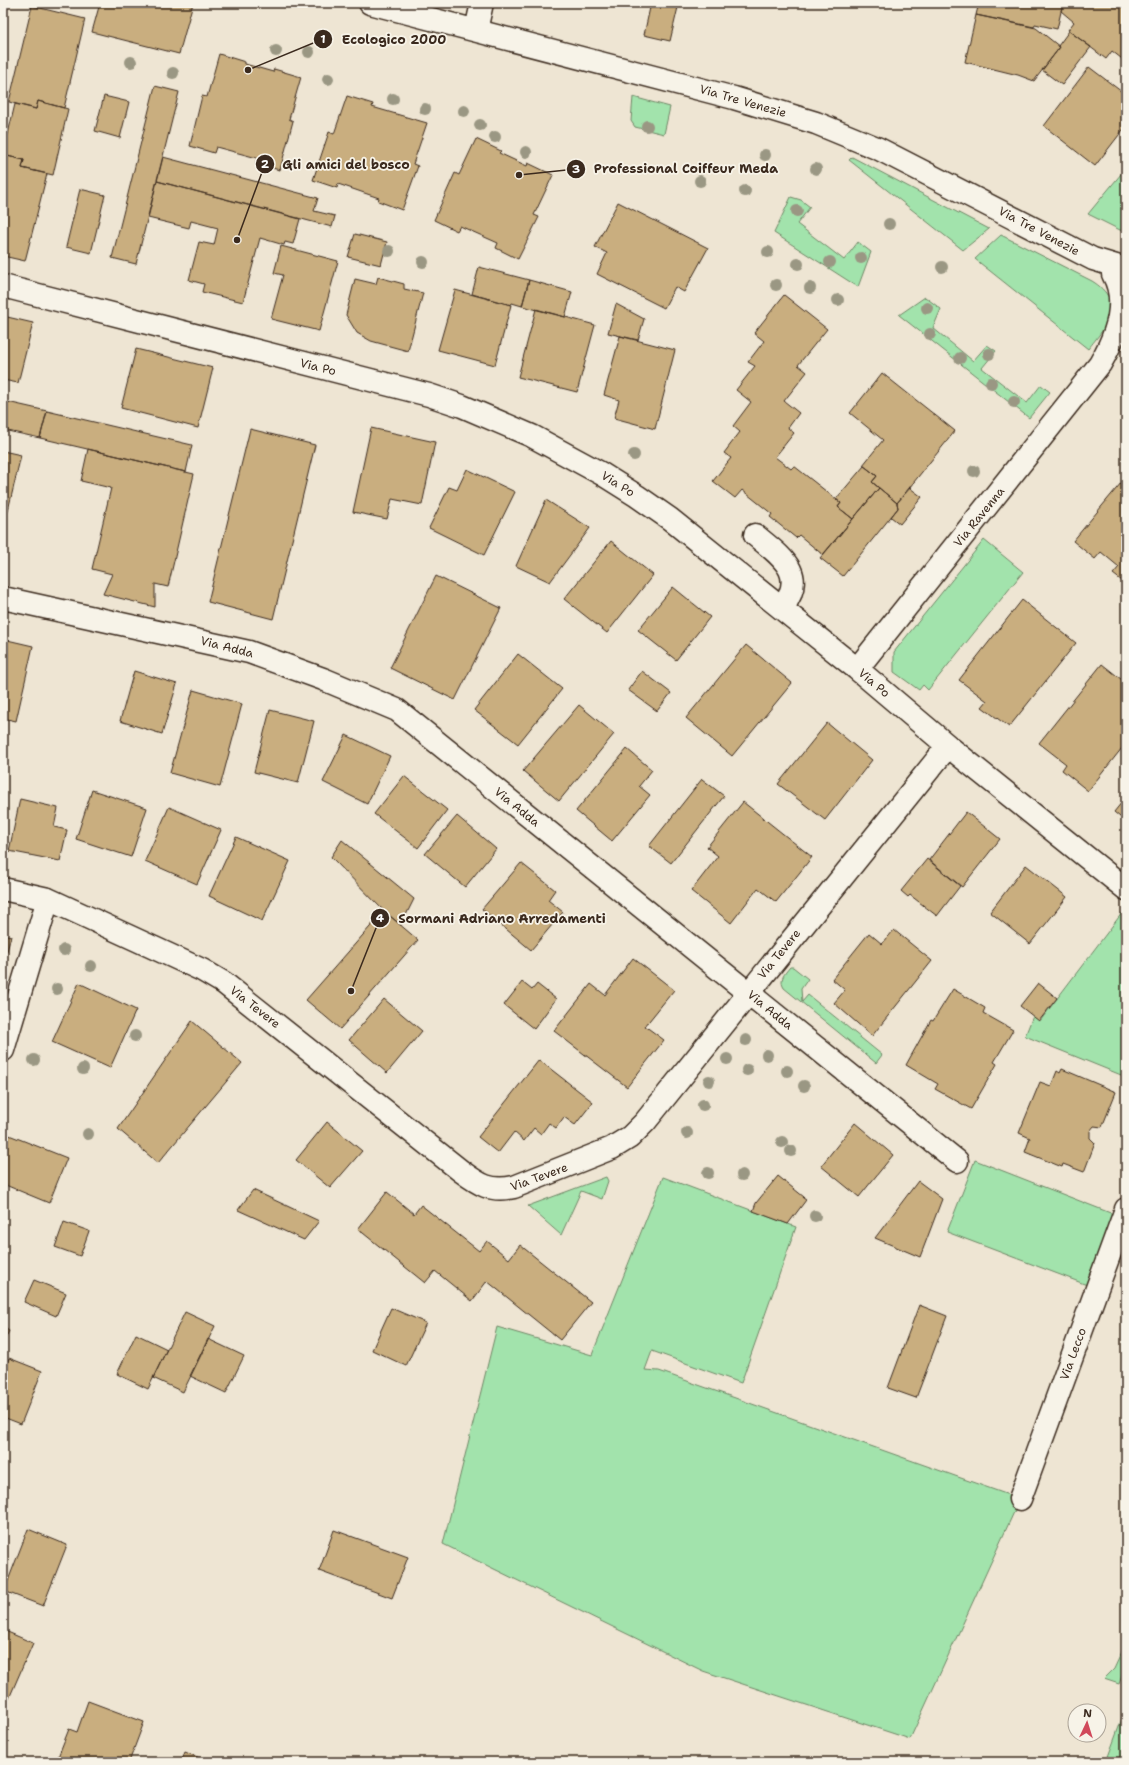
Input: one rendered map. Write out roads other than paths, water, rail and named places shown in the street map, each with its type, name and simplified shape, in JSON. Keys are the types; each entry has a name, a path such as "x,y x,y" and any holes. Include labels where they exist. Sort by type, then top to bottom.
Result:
{"street":[{"name":"Via Tre Venezie","path":"370,3 734,98 816,123 879,149 1122,275"},
{"path":"476,30 482,3"},
{"name":"Via Ravenna","path":"1100,364 1116,334 1121,312 1122,275"},
{"name":"Via Po","path":"3,286 428,395 498,420 532,436 602,474 670,519 857,668 948,746 1126,889"},
{"name":"Via Ravenna","path":"857,668 1100,364 1126,341"},
{"path":"754,535 782,558 789,566 792,577 792,593 782,608"},
{"name":"Via Adda","path":"3,598 249,652 323,679 397,710 957,1161"},
{"name":"Via Tevere","path":"3,889 48,899 202,970 224,983 461,1171 487,1187 501,1190 514,1187 612,1148 630,1137 645,1122 748,992 948,746"},
{"path":"3,1050 48,899"},
{"name":"Via Lecco","path":"1020,1499 1126,1209"}],"place":[{"name":"Ecologico 2000","path":"248,70"},
{"name":"Professional Coiffeur Meda","path":"519,175"},
{"name":"Gli amici del bosco","path":"237,240"},
{"name":"Sormani Adriano Arredamenti","path":"351,991"}]}
